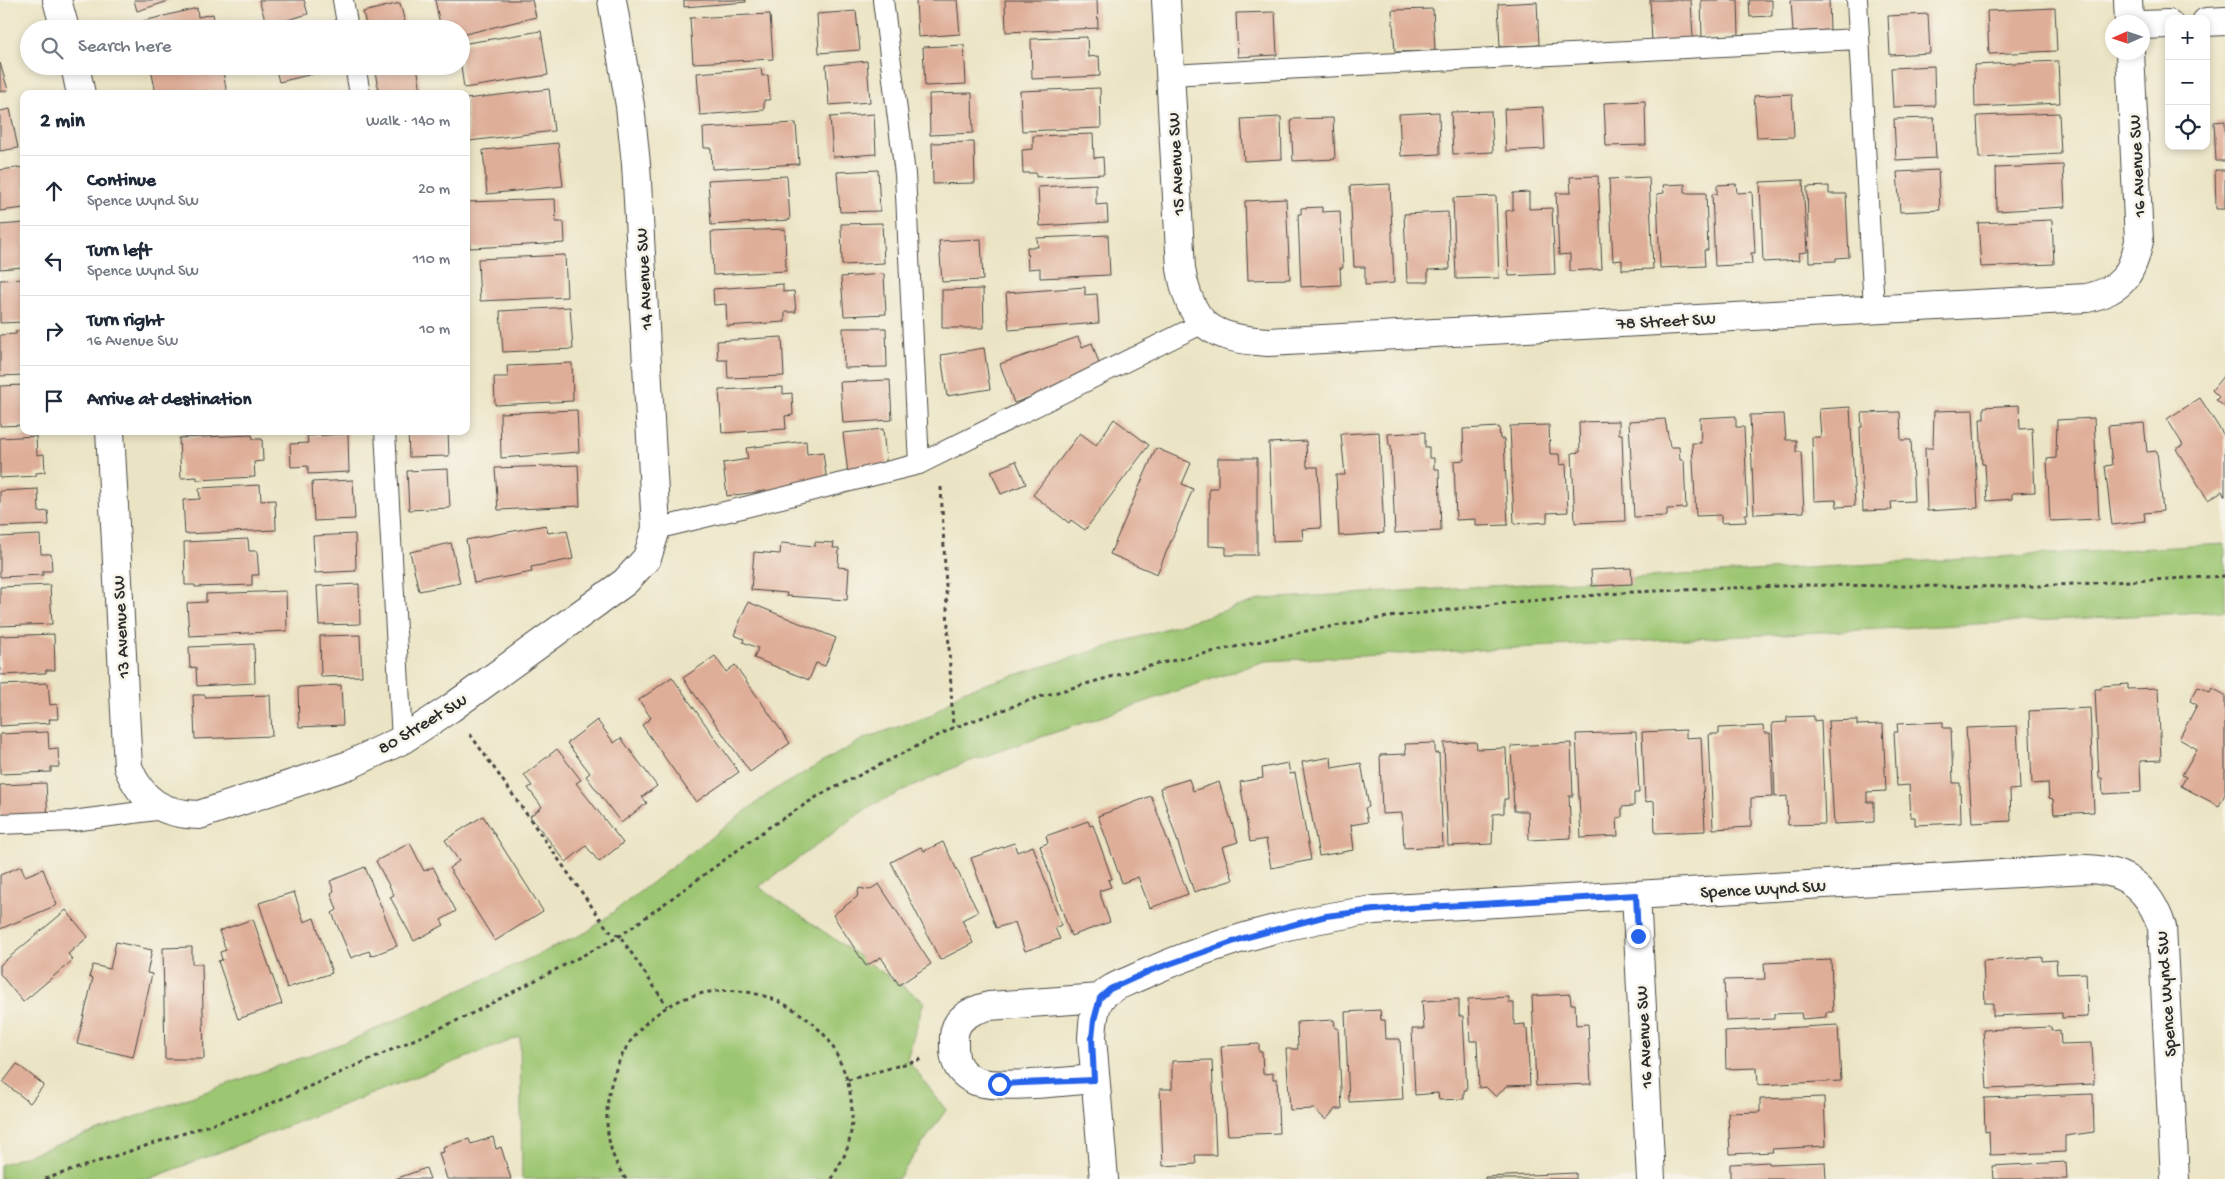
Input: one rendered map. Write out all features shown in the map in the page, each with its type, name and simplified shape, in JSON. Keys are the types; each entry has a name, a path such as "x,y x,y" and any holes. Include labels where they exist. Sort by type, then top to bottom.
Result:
{"street":[{"path":"57,0 63,20"},
{"name":"14 Avenue SW","path":"612,0 630,106 636,164 656,529 647,558"},
{"name":"15 Avenue SW","path":"1166,0 1180,269 1187,298 1194,312 1203,323"},
{"path":"2128,0 2129,15"},
{"path":"2210,22 2225,21"},
{"path":"2150,25 2165,24"},
{"name":"16 Avenue SW","path":"2126,278 2135,260 2138,241 2130,60"},
{"path":"77,75 80,90"},
{"name":"78 Street SW","path":"1203,323 1214,331 1228,337 1268,342 2087,298 2116,288 2126,278"},
{"name":"13 Avenue SW","path":"110,435 128,767 134,783 144,796 163,809"},
{"name":"80 Street SW","path":"163,809 181,814 199,815 220,810 349,765 402,740 451,708 625,582 647,558"},
{"name":"Spence Wynd SW","path":"954,1050 954,1031 961,1018 976,1010 989,1006 1100,998 1110,989 1152,970 1244,938 1326,916 1418,906 2102,869 2141,888 2155,908 2162,927 2175,1179"},
{"name":"16 Avenue SW","path":"1636,895 1651,1179"},
{"path":"1100,998 1094,1020 1092,1038 1094,1080 1104,1179"},
{"path":"954,1050 958,1066 966,1075 979,1082 999,1084 1094,1080"}],"lane":[{"path":"344,0 347,20"},
{"path":"883,0 904,174 919,464"},
{"path":"1856,0 1874,309"},
{"path":"1170,75 1858,39"},
{"path":"357,75 359,90"},
{"path":"656,529 919,464 1203,323"},
{"path":"385,435 402,740"},
{"path":"0,824 73,820 163,809"}],"path":[{"path":"939,454 953,728"},
{"path":"44,1179 261,1108 467,1016 620,936 768,828 818,796 953,728 1036,698 1153,666 1311,630 1388,617 1633,592 1803,585 2018,587 2225,576"},
{"path":"451,708 609,930 620,936 667,1006"},
{"path":"626,1179 608,1138 607,1100 616,1063 637,1030 667,1006 700,993 736,989 771,996 803,1014 828,1039 848,1080 853,1111 846,1151 832,1179"},
{"path":"848,1080 954,1050"}],"green space":[{"path":"2225,544 2225,611 1265,661 962,764 870,806 759,887 924,1001 907,1059 946,1110 898,1179 522,1179 520,1037 149,1179 0,1179 0,1165 354,1039 587,932 772,791 865,738 930,716 963,691 1262,599"}],"building":[{"path":"134,0 172,0 137,11"},
{"path":"259,0 304,0 308,14 288,20 265,20"},
{"path":"435,0 532,0 536,17 470,33 470,20 439,20"},
{"path":"684,0 746,0 746,2 684,7"},
{"path":"916,0 957,0 960,34 918,37"},
{"path":"1005,0 1097,0 1098,28 1006,32"},
{"path":"1650,0 1691,0 1693,39 1652,42"},
{"path":"1701,0 1738,0 1739,35 1702,37"},
{"path":"1749,0 1772,0 1772,16 1750,17"},
{"path":"1791,0 1829,0 1830,30 1793,32"},
{"path":"1537,2 1539,45 1500,47 1498,4"},
{"path":"400,3 404,20 365,20 363,12"},
{"path":"197,8 198,17 213,14 214,20 147,20"},
{"path":"2055,8 2057,51 1989,54 1987,11"},
{"path":"1433,9 1435,51 1395,52 1392,10"},
{"path":"856,11 860,50 819,53 817,14"},
{"path":"1275,12 1277,55 1238,57 1236,13"},
{"path":"770,14 773,59 693,63 690,18"},
{"path":"1928,14 1930,53 1890,55 1888,16"},
{"path":"541,31 548,75 464,88 462,75 470,75 470,43"},
{"path":"1087,37 1088,57 1099,56 1100,76 1032,79 1031,39"},
{"path":"964,45 966,84 925,86 923,47"},
{"path":"867,61 870,102 829,105 826,65"},
{"path":"2058,61 2060,103 1975,107 1974,65"},
{"path":"0,63 8,90 0,92"},
{"path":"1934,66 1935,106 1893,107 1891,68"},
{"path":"761,68 762,76 768,75 770,100 764,100 764,110 700,115 697,73"},
{"path":"152,75 224,75 226,90 155,90"},
{"path":"277,75 309,75 279,82"},
{"path":"376,75 418,75 421,90 378,90"},
{"path":"1100,88 1101,128 1022,131 1020,91"},
{"path":"549,89 554,131 470,141 470,99"},
{"path":"972,93 973,133 930,135 929,94"},
{"path":"1792,94 1794,137 1757,138 1754,96"},
{"path":"1645,101 1646,145 1606,146 1604,103"},
{"path":"1543,107 1545,149 1506,151 1504,109"},
{"path":"10,109 18,148 0,151 0,111"},
{"path":"1491,111 1493,152 1453,154 1451,112"},
{"path":"1439,112 1440,154 1401,156 1399,114"},
{"path":"2059,113 2061,154 1979,158 1977,116"},
{"path":"874,114 876,154 833,157 830,117"},
{"path":"1281,117 1282,159 1244,161 1241,119"},
{"path":"1333,118 1335,159 1293,161 1291,119"},
{"path":"1934,118 1936,158 1896,160 1894,119"},
{"path":"2225,121 2225,161 2216,161 2214,122"},
{"path":"796,123 799,164 712,169 711,148 704,148 703,128"},
{"path":"1093,134 1094,158 1103,157 1104,174 1036,177 1036,173 1023,173 1022,150 1033,149 1033,136"},
{"path":"974,142 975,183 933,184 932,143"},
{"path":"558,143 563,186 487,194 483,150"},
{"path":"2063,165 2065,207 1997,211 1996,168"},
{"path":"20,168 20,208 0,211 0,170"},
{"path":"878,170 880,211 840,212 837,172"},
{"path":"1938,170 1940,210 1900,212 1897,172"},
{"path":"2215,170 2225,170 2225,209 2216,209"},
{"path":"787,176 790,220 711,225 708,180"},
{"path":"1598,176 1602,269 1570,271 1570,254 1559,255 1556,193 1571,193 1570,177"},
{"path":"1649,177 1653,269 1622,270 1622,260 1613,261 1609,179"},
{"path":"1803,180 1807,252 1799,253 1800,260 1763,262 1760,182"},
{"path":"1096,184 1096,205 1107,204 1108,222 1040,226 1038,187"},
{"path":"1390,184 1394,283 1365,285 1365,267 1354,267 1350,186"},
{"path":"1685,184 1685,193 1706,193 1708,250 1704,250 1705,266 1660,268 1657,194 1664,193 1663,185"},
{"path":"1736,184 1737,193 1752,192 1755,253 1751,253 1752,264 1715,266 1712,194 1717,194 1717,185"},
{"path":"1829,186 1829,194 1846,194 1849,257 1836,258 1836,261 1809,262 1807,187"},
{"path":"1529,192 1529,209 1552,208 1555,274 1509,276 1506,211 1513,210 1513,193"},
{"path":"1496,196 1499,278 1456,279 1453,198"},
{"path":"555,199 556,222 564,222 565,243 470,248 470,202"},
{"path":"1286,199 1290,279 1248,280 1245,201"},
{"path":"1322,207 1322,212 1340,211 1343,268 1340,268 1341,285 1301,287 1298,214 1301,214 1301,208"},
{"path":"1448,212 1450,269 1428,270 1428,282 1407,282 1404,214"},
{"path":"2052,220 2054,264 1981,267 1978,223"},
{"path":"20,223 20,267 0,269 0,225"},
{"path":"882,223 884,263 842,265 841,224"},
{"path":"785,229 786,271 713,275 711,232"},
{"path":"1108,235 1110,275 1040,278 1040,268 1028,269 1027,247 1038,247 1037,238"},
{"path":"981,239 983,280 942,282 939,241"},
{"path":"565,255 567,297 480,301 478,259"},
{"path":"884,274 886,314 844,316 841,277"},
{"path":"20,279 20,322 0,323 0,280"},
{"path":"783,284 783,292 794,291 796,312 785,312 785,322 727,326 726,304 714,305 713,289"},
{"path":"1085,287 1085,295 1097,294 1099,323 1009,330 1006,293"},
{"path":"983,289 984,328 942,328 942,290"},
{"path":"570,307 573,349 503,352 500,311"},
{"path":"843,328 886,328 887,367 844,368"},
{"path":"16,331 20,331 20,375 0,376 0,335 16,334"},
{"path":"782,337 784,376 728,378 727,360 718,360 717,341"},
{"path":"1078,337 1082,347 1092,343 1102,372 1032,401 1031,397 1014,403 1000,364"},
{"path":"984,348 990,389 947,396 941,355"},
{"path":"572,363 573,401 495,405 494,377 508,377 507,366"},
{"path":"2225,374 2225,407 2216,400 2219,397 2212,390"},
{"path":"890,380 892,420 843,423 840,382"},
{"path":"20,385 20,425 0,426 0,386"},
{"path":"783,387 783,394 792,393 793,415 785,416 786,429 722,433 719,390"},
{"path":"2200,398 2225,437 2225,496 2222,491 2208,500 2176,449 2183,445 2167,419"},
{"path":"2019,405 2020,429 2032,428 2035,492 2012,493 2012,499 1987,501 1985,464 1982,464 1980,419 1984,419 1984,407"},
{"path":"1850,407 1855,506 1837,507 1836,500 1814,501 1812,437 1821,437 1819,409"},
{"path":"577,410 579,452 501,458 500,413"},
{"path":"1973,410 1978,508 1927,511 1925,448 1933,448 1934,411"},
{"path":"1900,412 1901,440 1911,440 1914,501 1891,502 1892,510 1863,511 1861,413"},
{"path":"1784,414 1786,440 1796,440 1796,452 1801,452 1804,512 1754,514 1750,415"},
{"path":"1736,416 1736,427 1744,427 1748,514 1745,514 1746,522 1721,523 1721,515 1696,516 1692,443 1701,443 1700,418"},
{"path":"2094,418 2099,519 2050,521 2047,459 2056,458 2057,420"},
{"path":"1114,419 1149,445 1085,530 1071,520 1069,523 1033,495 1080,433 1096,445"},
{"path":"1665,419 1670,447 1679,447 1680,460 1684,460 1686,508 1667,509 1667,516 1634,517 1629,421"},
{"path":"1619,421 1619,434 1622,434 1625,521 1575,523 1572,453 1580,452 1579,422"},
{"path":"2144,423 2147,452 2157,451 2163,511 2144,513 2145,521 2112,525 2105,466 2112,465 2108,426"},
{"path":"1549,425 1550,454 1559,454 1560,465 1566,464 1568,512 1547,513 1547,522 1514,524 1510,426"},
{"path":"1499,427 1500,439 1504,439 1508,525 1476,526 1476,519 1456,520 1454,461 1464,460 1463,429"},
{"path":"883,429 887,470 848,474 843,433"},
{"path":"1379,432 1384,533 1339,536 1336,475 1345,475 1341,434"},
{"path":"1425,432 1425,447 1429,447 1429,458 1434,458 1434,469 1439,469 1441,531 1395,533 1391,445 1389,446 1388,434"},
{"path":"252,435 253,439 262,439 263,461 254,462 255,477 197,480 197,477 181,478 179,438"},
{"path":"348,435 349,472 308,474 308,466 291,467 290,444 308,443 307,436"},
{"path":"408,435 448,435 449,456 409,457"},
{"path":"36,436 37,455 44,454 45,472 36,473 36,476 0,478 0,438"},
{"path":"806,441 807,454 823,452 827,483 727,496 723,463 748,459 746,448"},
{"path":"1306,441 1307,467 1318,467 1321,528 1302,529 1303,540 1273,541 1269,443"},
{"path":"1156,448 1191,463 1182,484 1193,489 1157,574 1110,554"},
{"path":"1218,458 1257,458 1257,555 1226,555 1226,547 1209,546 1209,488 1218,488"},
{"path":"1016,461 1026,484 1001,494 991,471"},
{"path":"578,465 580,506 498,510 495,468"},
{"path":"448,469 450,508 409,510 407,471"},
{"path":"353,480 355,519 314,521 312,482"},
{"path":"260,485 261,501 275,500 276,530 185,534 183,500 200,499 199,488"},
{"path":"38,489 39,512 48,511 49,525 0,527 0,491"},
{"path":"546,525 548,533 567,530 573,559 531,567 532,572 474,583 466,540"},
{"path":"355,534 356,571 315,573 313,536"},
{"path":"40,535 41,554 51,554 52,571 43,571 43,575 0,577 0,537"},
{"path":"248,539 249,551 257,551 259,575 252,575 252,585 195,587 195,585 185,585 184,542"},
{"path":"815,542 834,543 833,548 839,548 838,567 849,568 847,600 786,596 787,593 751,590 754,552 780,554 781,543 815,546"},
{"path":"451,543 460,583 419,591 410,552"},
{"path":"1631,568 1632,584 1592,586 1591,570"},
{"path":"359,584 360,624 319,625 317,586"},
{"path":"50,585 52,624 0,626 0,587"},
{"path":"286,591 287,631 189,636 187,603 206,602 206,594"},
{"path":"748,602 836,638 825,666 816,663 809,680 754,658 758,648 743,642 744,639 734,635"},
{"path":"54,634 55,670 46,670 46,673 0,675 0,636"},
{"path":"360,635 362,676 321,677 320,636"},
{"path":"254,644 255,683 197,686 196,667 190,668 189,647"},
{"path":"715,656 726,672 735,665 790,743 750,772 683,678"},
{"path":"672,677 739,772 696,802 642,725 651,718 639,700"},
{"path":"48,683 50,705 57,704 58,719 49,719 50,723 0,726 0,685"},
{"path":"2128,684 2128,689 2158,688 2161,760 2140,761 2141,792 2103,794 2102,778 2099,778 2095,689 2101,689 2101,686"},
{"path":"341,685 343,725 299,727 298,687"},
{"path":"2198,687 2210,692 2212,688 2225,695 2225,794 2219,806 2181,786 2186,777 2182,775 2197,749 2179,739 2197,705 2190,701"},
{"path":"193,695 205,695 205,697 270,695 272,736 195,739"},
{"path":"2090,708 2094,812 2054,814 2053,799 2049,798 2048,783 2032,784 2029,711"},
{"path":"1814,716 1814,721 1821,720 1825,824 1788,825 1787,796 1775,797 1772,723 1787,722 1787,717"},
{"path":"597,720 614,743 621,738 657,786 642,797 647,803 621,823 586,776 590,773 567,743"},
{"path":"1857,720 1857,725 1883,724 1886,791 1867,792 1867,802 1874,802 1874,822 1834,824 1828,721"},
{"path":"1943,722 1943,728 1951,728 1953,783 1960,783 1961,823 1915,825 1915,817 1911,817 1909,785 1897,786 1894,732 1898,732 1897,724"},
{"path":"1763,726 1764,733 1770,733 1773,797 1751,798 1751,827 1713,829 1709,734 1719,734 1719,728"},
{"path":"2017,726 2020,789 2010,790 2011,821 1972,823 1966,728"},
{"path":"1686,730 1686,738 1701,737 1705,831 1655,833 1654,801 1645,802 1642,732"},
{"path":"48,732 49,749 58,748 59,767 51,767 51,772 0,774 0,734"},
{"path":"1636,732 1639,793 1634,793 1634,806 1622,807 1622,817 1617,818 1618,836 1581,838 1576,734"},
{"path":"1476,742 1477,749 1506,748 1508,799 1504,799 1504,813 1493,814 1492,844 1448,846 1444,743"},
{"path":"1435,743 1435,754 1439,753 1443,846 1404,848 1402,813 1382,814 1380,755 1406,754 1405,744"},
{"path":"1571,743 1573,796 1569,796 1571,838 1529,840 1528,811 1514,811 1511,746"},
{"path":"557,749 581,780 576,783 623,843 599,862 586,846 566,862 530,816 542,807 528,788 532,786 524,775"},
{"path":"1331,757 1332,768 1361,763 1369,807 1365,808 1368,822 1351,825 1354,850 1319,856 1302,762"},
{"path":"1288,763 1290,774 1295,773 1311,860 1271,868 1266,839 1250,842 1240,782 1263,778 1262,768"},
{"path":"1189,779 1193,791 1219,782 1238,842 1222,847 1233,880 1194,892 1160,788"},
{"path":"46,783 48,821 0,823 0,785"},
{"path":"1151,796 1188,894 1150,908 1138,877 1122,883 1098,816"},
{"path":"483,816 543,911 495,941 449,868 459,861 445,840"},
{"path":"1088,821 1090,826 1093,825 1112,879 1108,880 1111,887 1099,891 1110,922 1071,936 1040,846 1048,843 1046,836"},
{"path":"943,842 978,912 962,920 973,943 940,960 891,862 921,847 924,851"},
{"path":"410,843 424,871 433,867 456,911 441,920 444,925 414,941 390,897 394,895 376,861"},
{"path":"1014,843 1017,852 1033,846 1061,925 1055,928 1060,939 1025,951 1015,922 996,928 971,858"},
{"path":"21,866 25,876 43,869 57,905 0,929 0,875"},
{"path":"365,867 397,946 371,956 369,951 351,958 332,913 337,910 331,893 334,891 330,881"},
{"path":"879,884 931,964 899,985 881,957 866,966 833,915 857,897 859,888 869,890"},
{"path":"294,892 304,922 314,918 332,973 287,988 259,903"},
{"path":"66,910 88,937 68,954 73,960 23,1002 0,974 0,965"},
{"path":"253,919 282,1004 238,1019 218,961 222,960 220,952 226,950 219,931"},
{"path":"116,942 152,950 147,973 152,974 133,1057 77,1044 93,978 89,977 93,965 110,969"},
{"path":"192,947 192,964 202,964 204,1059 165,1059 163,948"},
{"path":"2042,957 2042,961 2056,960 2057,974 2086,973 2088,1017 2062,1018 2062,1013 1993,1016 1993,1003 1985,1003 1983,961"},
{"path":"1831,960 1833,1012 1826,1012 1826,1017 1802,1019 1801,1013 1774,1014 1774,1019 1726,1021 1724,980 1765,979 1764,963"},
{"path":"1570,994 1571,1004 1575,1004 1576,1025 1588,1024 1591,1084 1536,1086 1532,996"},
{"path":"1509,997 1509,1003 1514,1003 1514,1025 1525,1024 1525,1029 1527,1029 1530,1085 1506,1086 1496,1097 1486,1087 1479,1088 1477,1041 1470,1041 1468,999"},
{"path":"1459,999 1459,1016 1463,1016 1467,1090 1464,1090 1464,1099 1439,1100 1438,1093 1415,1095 1412,1029 1424,1029 1422,1001"},
{"path":"1380,1010 1381,1020 1385,1020 1386,1039 1400,1039 1403,1099 1349,1102 1345,1012"},
{"path":"1334,1020 1335,1028 1338,1028 1342,1109 1335,1109 1326,1120 1314,1109 1290,1110 1286,1049 1298,1049 1297,1022"},
{"path":"1838,1025 1841,1081 1758,1085 1757,1068 1726,1069 1725,1031"},
{"path":"2051,1027 2051,1031 2060,1030 2061,1044 2092,1043 2094,1084 1987,1089 1983,1030"},
{"path":"1259,1044 1259,1052 1262,1052 1263,1074 1273,1073 1273,1079 1277,1079 1279,1133 1228,1135 1221,1046"},
{"path":"1212,1060 1216,1155 1195,1155 1196,1164 1163,1166 1160,1089 1172,1089 1172,1061"},
{"path":"17,1064 44,1085 30,1103 3,1082"},
{"path":"2093,1094 2094,1132 2065,1136 2065,1152 1990,1155 1989,1131 1985,1132 1984,1098"},
{"path":"1824,1097 1826,1146 1772,1149 1773,1152 1730,1154 1728,1113 1760,1112 1760,1099"},
{"path":"493,1137 496,1149 501,1147 511,1179 447,1179 439,1153 444,1152 443,1147 469,1139 471,1144"},
{"path":"1769,1162 1769,1164 1825,1162 1826,1179 1730,1179 1730,1164"},
{"path":"2066,1162 2067,1179 1993,1179 1992,1166"},
{"path":"426,1168 430,1179 395,1179"},
{"path":"1576,1173 1576,1179 1485,1179 1485,1177"}],"route":[{"path":"999,1084 1094,1080 1092,1061 1094,1020 1100,998 1110,989 1152,970 1244,938 1326,916 1418,906 1636,895 1638,936"}]}
